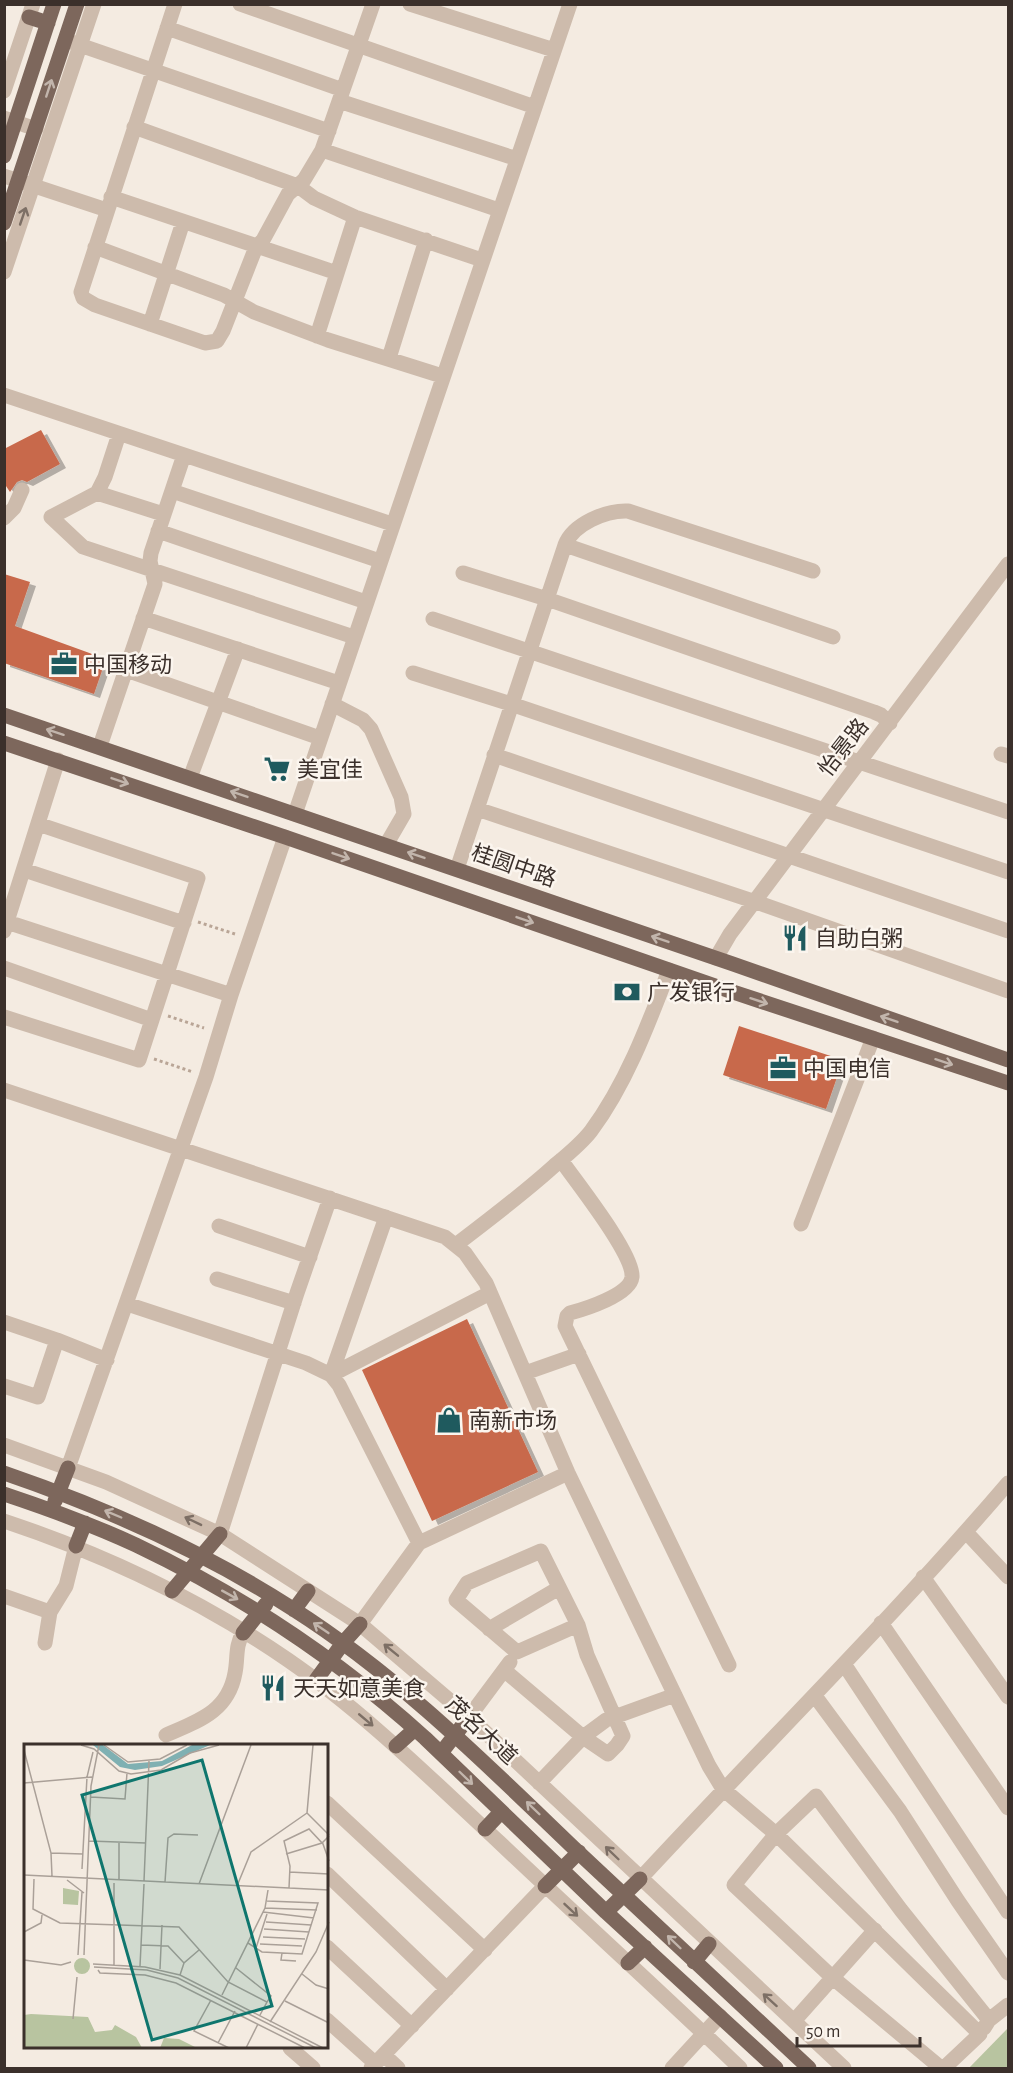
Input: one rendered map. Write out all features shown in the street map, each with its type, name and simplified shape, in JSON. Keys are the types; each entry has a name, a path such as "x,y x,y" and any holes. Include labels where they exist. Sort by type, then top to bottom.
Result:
{"main road":[{"path":"4,156 9,120 54,4"},
{"path":"4,223 77,4"},
{"path":"31,11 48,23"},
{"name":"桂圆中路","path":"4,715 1007,1057"},
{"path":"4,743 1008,1083"},
{"path":"285,837 295,814"},
{"path":"704,981 716,958"},
{"path":"51,1510 68,1468"},
{"name":"茂名大道","path":"4,1473 58,1492 175,1542 272,1596 343,1643 378,1669 456,1735 735,2001 809,2068"},
{"name":"茂名大道","path":"4,1494 51,1510 135,1544 188,1571 259,1612 330,1660 415,1729 606,1912 776,2068"},
{"path":"76,1546 85,1523"},
{"path":"172,1591 220,1534"},
{"path":"294,1610 308,1590"},
{"path":"243,1633 272,1596"},
{"path":"316,1680 360,1624"},
{"path":"441,1753 469,1717"},
{"path":"396,1746 415,1729"},
{"path":"485,1829 501,1812"},
{"path":"545,1886 579,1852"},
{"path":"606,1912 640,1879"},
{"path":"694,1962 709,1944"},
{"path":"628,1963 645,1947"},
{"path":"720,2016 735,2001"}],"street":[{"path":"4,272 19,180 80,45 94,4"},
{"path":"175,4 81,292 83,298 95,305 205,343 217,341 256,247 263,240 288,194 308,176 322,150 373,4"},
{"path":"240,4 534,107"},
{"path":"410,4 554,50"},
{"path":"295,814 570,4"},
{"path":"4,91 31,11"},
{"path":"167,28 516,159"},
{"path":"65,40 329,131"},
{"path":"9,120 36,129"},
{"path":"134,127 298,186 314,198 355,217 482,260"},
{"path":"322,150 499,210"},
{"path":"19,180 183,222 337,273"},
{"path":"316,336 355,217"},
{"path":"150,324 183,222"},
{"path":"389,358 426,240"},
{"path":"95,247 224,295 254,312 316,336 442,376"},
{"path":"4,395 392,524"},
{"path":"119,434 105,477 97,493 51,517 83,547 354,638"},
{"path":"100,746 155,584 150,561 151,553 184,455"},
{"path":"4,518 14,508 22,490"},
{"path":"172,491 380,561"},
{"path":"97,493 163,514"},
{"path":"457,869 570,535 589,522 608,514 627,511 813,571"},
{"path":"158,531 366,602"},
{"path":"565,545 833,637"},
{"name":"怡景路","path":"716,958 730,934 1008,564"},
{"path":"463,573 547,599 874,712 882,715 890,723"},
{"path":"143,618 339,683"},
{"path":"433,619 1008,812"},
{"path":"190,778 238,649"},
{"path":"126,670 320,738"},
{"path":"413,673 1008,872"},
{"path":"332,704 363,720 371,729 401,797 404,814 386,845"},
{"path":"495,755 1008,931"},
{"path":"58,760 6,927 231,995"},
{"path":"477,809 756,902 1008,991"},
{"path":"4,1017 139,1060 198,878 38,824"},
{"path":"68,1468 206,1077 231,995 285,837"},
{"path":"24,870 185,920"},
{"path":"4,968 153,1016"},
{"path":"456,1244 519,1198 589,1134 607,1107 648,1025 669,970"},
{"path":"801,1224 873,1038"},
{"path":"4,1090 445,1237 465,1252 486,1283 568,1473 709,1766 723,1789 776,1834 980,2034"},
{"path":"561,1160 602,1217 628,1262 632,1278 627,1287 613,1297 567,1316 565,1326 729,1665"},
{"path":"220,1534 330,1198"},
{"path":"331,1375 386,1217"},
{"path":"219,1226 310,1257"},
{"path":"217,1279 294,1303"},
{"path":"331,1375 490,1293"},
{"path":"127,1304 313,1366 331,1375 339,1385 418,1543"},
{"path":"4,1322 107,1360"},
{"path":"4,1386 38,1398 57,1340"},
{"path":"525,1373 579,1354"},
{"path":"4,1445 166,1508 220,1534 360,1624 469,1717 844,2068"},
{"path":"360,1624 418,1543 568,1473"},
{"path":"640,1879 723,1789 815,1696 1008,1483"},
{"path":"4,1521 76,1546 172,1591 285,1658 316,1680 396,1746 740,2068"},
{"path":"966,1532 1008,1577"},
{"path":"45,1643 50,1612 66,1586 76,1546"},
{"path":"504,1670 583,1737 608,1754 617,1745 623,1736 587,1655 578,1625 541,1551 467,1583 456,1600 517,1652"},
{"path":"923,1577 1008,1697"},
{"path":"489,1629 560,1588"},
{"path":"4,1596 50,1612"},
{"path":"881,1623 1008,1808"},
{"path":"469,1717 517,1652 578,1625"},
{"path":"166,1735 203,1719 224,1703 231,1689 238,1641 243,1633"},
{"path":"844,1664 1008,1912"},
{"path":"539,1783 583,1737 606,1720 675,1695"},
{"path":"815,1696 900,1811 958,1902 1008,1973"},
{"path":"989,2020 901,1910 816,1796 776,1834 734,1885 833,1978 943,2068 980,2034 989,2020 1008,2006"},
{"path":"328,1804 484,1950"},
{"path":"328,1875 447,1989"},
{"path":"377,2063 545,1886"},
{"path":"794,2021 875,1930"},
{"path":"328,1948 412,2026"},
{"path":"672,2068 720,2016"},
{"path":"328,2021 377,2063 398,2068"},
{"path":"291,2049 314,2068"}],"path":[{"path":"185,920 250,939"},
{"path":"153,1016 220,1034"},
{"path":"141,1055 206,1077"}],"green space":[{"path":"1008,2028 1008,2068 969,2068"}],"building":[{"path":"41,430 60,464 27,482 22,480 17,482 10,492 4,483 4,449"},
{"name":"中国移动","path":"4,574 30,582 15,626 106,659 94,694 4,663"},
{"name":"中国电信","path":"739,1026 843,1060 826,1109 723,1075"},
{"name":"南新市场","path":"467,1319 538,1472 432,1521 362,1370"}],"place":[{"name":"中国移动","path":"64,664"},
{"name":"美宜佳","path":"277,769"},
{"name":"自助白粥","path":"795,938"},
{"name":"广发银行","path":"627,992"},
{"name":"中国电信","path":"783,1068"},
{"name":"南新市场","path":"449,1420"},
{"name":"天天如意美食","path":"273,1688"}]}
